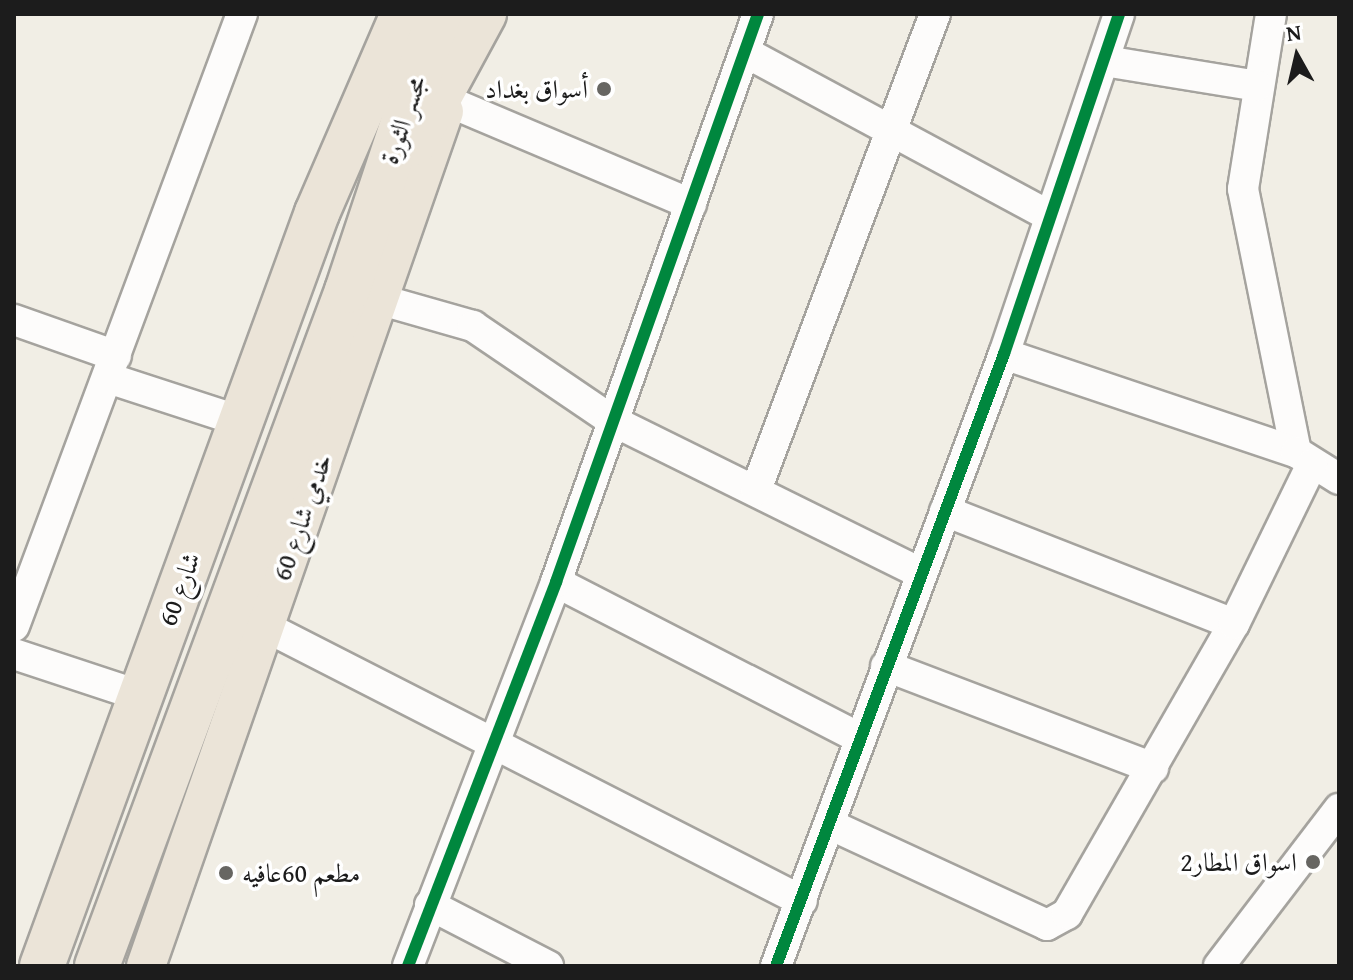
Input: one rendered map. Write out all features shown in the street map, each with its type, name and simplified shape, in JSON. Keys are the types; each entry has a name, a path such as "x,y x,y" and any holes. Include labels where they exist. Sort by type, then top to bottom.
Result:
{"highway":[{"path":"317,213 371,14"},
{"name":"مجسر الثورة","path":"317,213 403,14"},
{"name":"مجسر الثورة","path":"367,225 439,14"},
{"path":"367,225 453,84 484,14"},
{"name":"شارع 60","path":"42,966 317,213"},
{"name":"شارع 60","path":"97,966 367,225"}],"main road":[{"name":"خدمي شارع 60","path":"146,966 453,84"}],"street":[{"path":"408,966 490,745 556,582 758,14"},
{"path":"756,490 894,131 935,14"},
{"path":"776,966 1004,354 1119,14"},
{"path":"831,825 1047,925 1067,914 1234,624 1304,458 1244,199 1244,164 1271,14"},
{"path":"14,626 112,367 239,15"},
{"path":"745,52 1050,216"},
{"path":"1105,61 1257,86"},
{"path":"453,84 691,204"},
{"path":"378,299 473,326 613,421 921,573"},
{"path":"14,320 112,367 240,421"},
{"path":"1004,354 1304,458 1339,479"},
{"path":"945,511 1234,624"},
{"path":"556,582 859,738"},
{"path":"264,626 490,745 802,901"},
{"path":"14,654 141,696"},
{"path":"886,666 1153,768"},
{"path":"1219,966 1327,839 1339,809"},
{"path":"430,905 548,966"}],"cycle path":[{"path":"408,966 556,582 758,14"},
{"path":"776,966 1004,354 1119,14"}],"place":[{"name":"أسواق بغداد","path":"604,89"},
{"name":"اسواق المطار2","path":"1313,862"},
{"name":"مطعم 60عافيه","path":"226,873"}]}
